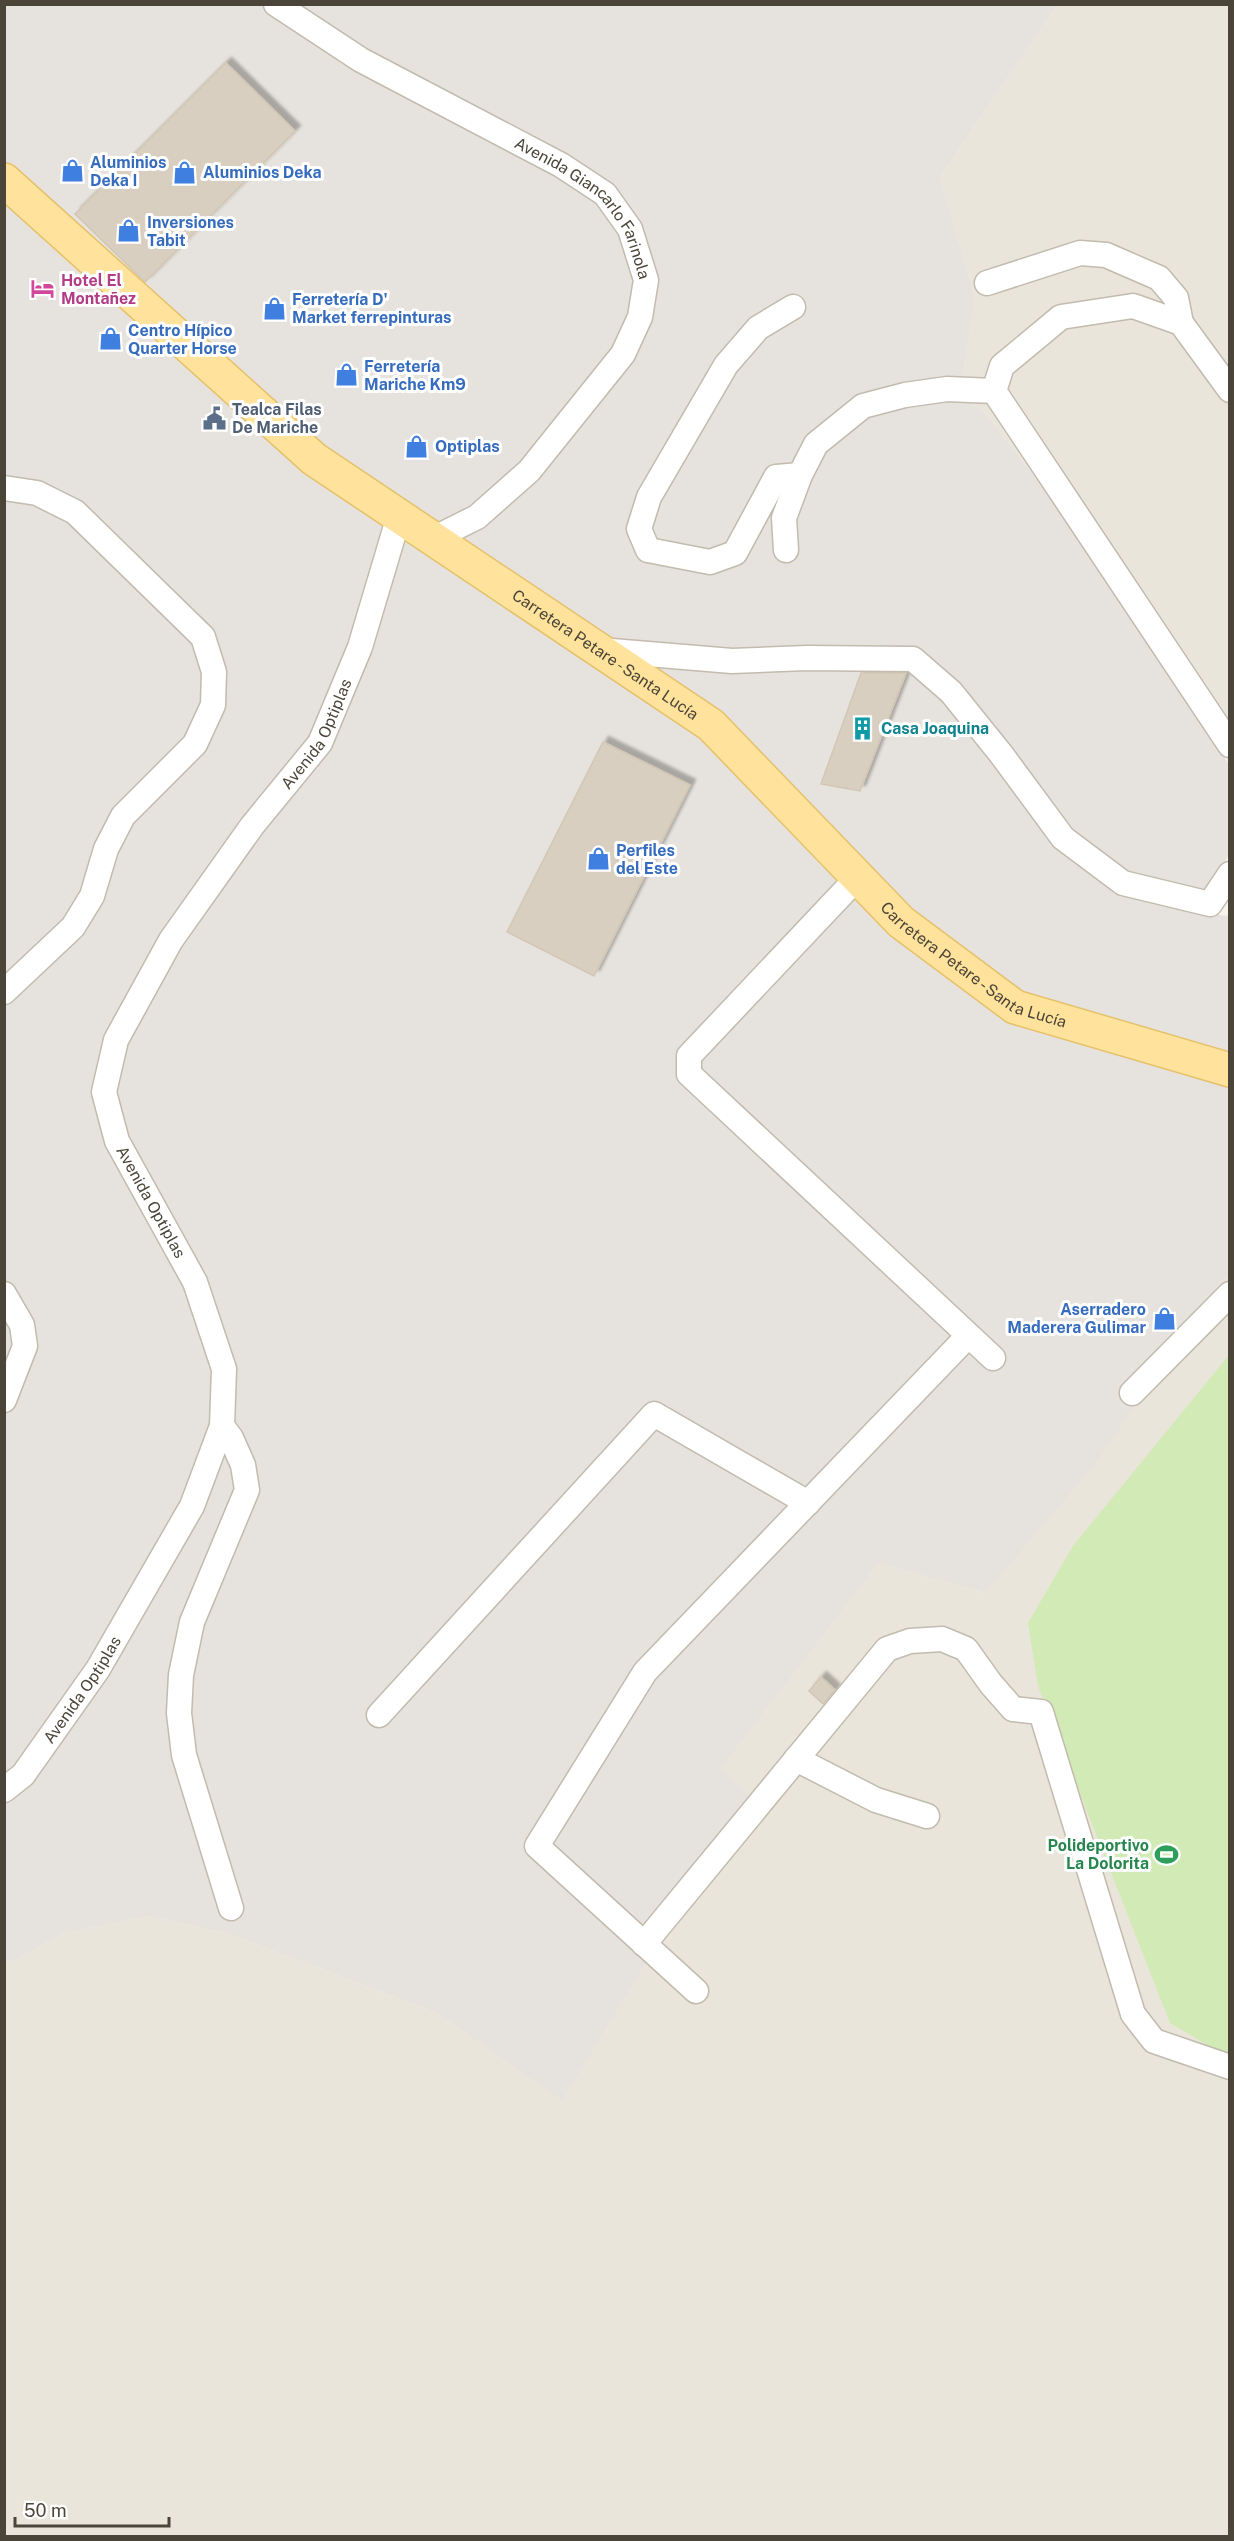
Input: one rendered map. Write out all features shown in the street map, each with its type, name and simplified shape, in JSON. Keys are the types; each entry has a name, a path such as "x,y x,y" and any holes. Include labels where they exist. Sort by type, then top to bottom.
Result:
{"main road":[{"name":"Carretera Petare - Santa Lucía","path":"4,180 314,459 711,725 901,922 1015,1007 1230,1070"}],"street":[{"name":"Avenida Giancarlo Farinola","path":"276,4 361,60 561,165 605,194 630,229 646,280 640,317 623,354 529,471 477,517 433,539"},
{"path":"987,283 1080,253 1106,255 1159,278 1176,298 1181,323 1230,390"},
{"path":"994,391 1002,366 1061,317 1133,306 1181,323"},
{"path":"793,308 758,328 726,365 649,497 639,529 648,550 711,562 735,553 776,477 800,475"},
{"path":"786,550 784,518 800,475 816,444 863,406 905,395 947,388 994,391"},
{"path":"994,391 1230,746"},
{"path":"4,488 37,493 75,512 202,637 214,672 213,705 195,744 123,816 106,849 92,896 73,927 4,992"},
{"name":"Avenida Optiplas","path":"4,1790 23,1774 98,1669 192,1506 222,1426 224,1369 195,1282 117,1141 104,1092 116,1040 171,940 252,826 320,743 360,647 399,516"},
{"path":"599,650 732,661 807,658 913,659 951,692 1001,754 1063,838 1123,883 1220,904 1230,874"},
{"path":"858,877 689,1056 689,1074 993,1358"},
{"path":"4,1294 22,1325 25,1346 4,1400"},
{"path":"1132,1393 1230,1294"},
{"path":"696,1991 537,1846 645,1672 968,1336"},
{"path":"379,1714 654,1414 808,1503"},
{"path":"222,1426 231,1438 243,1465 247,1490 192,1622 180,1675 179,1713 184,1755 231,1908"},
{"path":"644,1944 887,1649 910,1641 942,1639 966,1649 991,1684 1013,1709 1041,1712 1133,2014 1154,2040 1230,2067"},
{"path":"796,1759 876,1800 927,1816"}],"shaded area":[{"path":"5,5 1057,5 940,177 975,298 960,397 984,412 1070,521 1211,732 1229,765 1229,853 1221,870 1207,886 1208,914 1229,916 1229,1275 1217,1287 1095,1464 985,1593 879,1563 720,1769 757,1801 671,1923 562,2100 437,2013 230,1934 149,1916 64,1933 5,1965"},
{"path":"1057,5 1229,5 1229,765 1227,757 1070,521 984,412 960,397 975,298 940,177"},
{"path":"1229,1275 1229,2536 5,2536 5,1965 64,1933 149,1916 230,1934 437,2013 562,2099 671,1923 757,1801 719,1769 879,1563 985,1593 1217,1287"}],"green space":[{"name":"Polideportivo La Dolorita","path":"1229,1355 1229,2058 1170,2023 1038,1686 1028,1623 1073,1546"}],"building":[{"name":"Aluminios Deka","path":"226,63 295,131 145,282 75,214"},
{"name":"Casa Joaquina","path":"861,673 906,673 860,791 821,784"},
{"name":"Perfiles del Este","path":"603,742 690,785 594,976 507,932"},
{"path":"821,1677 835,1690 823,1704 809,1691"}],"place":[{"name":"Aluminios Deka I","path":"72,171"},
{"name":"Aluminios Deka","path":"185,172"},
{"name":"Inversiones Tabit","path":"129,231"},
{"name":"Hotel El Montañez","path":"43,289"},
{"name":"Ferretería D' Market ferrepinturas","path":"274,308"},
{"name":"Centro Hípico Quarter Horse","path":"110,339"},
{"name":"Ferretería Mariche Km9","path":"346,375"},
{"name":"Tealca Filas De Mariche","path":"214,418"},
{"name":"Optiplas","path":"417,446"},
{"name":"Casa Joaquina","path":"863,728"},
{"name":"Perfiles del Este","path":"598,859"},
{"name":"Aserradero Maderera Gulimar","path":"1164,1318"},
{"name":"Polideportivo La Dolorita","path":"1167,1854"}]}
